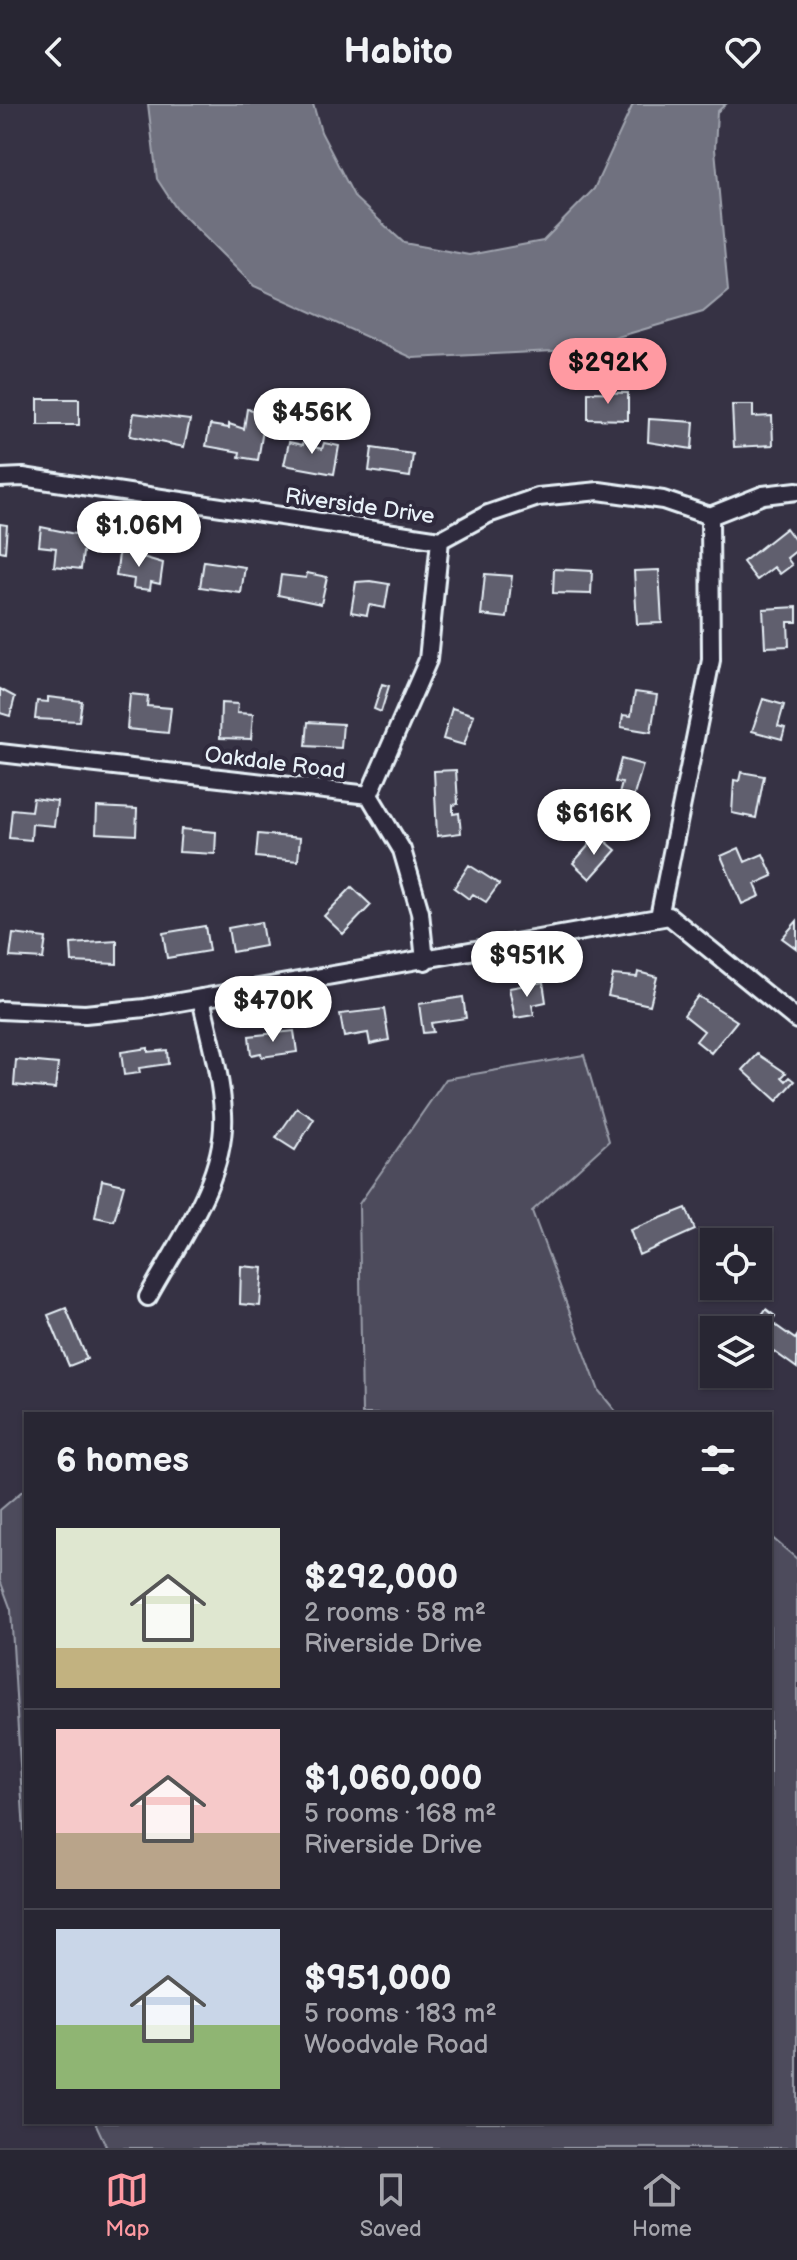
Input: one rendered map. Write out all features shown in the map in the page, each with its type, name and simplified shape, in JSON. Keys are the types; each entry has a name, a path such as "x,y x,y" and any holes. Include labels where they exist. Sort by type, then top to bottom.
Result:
{"street":[{"name":"Riverside Drive","path":"0,478 23,477 440,540 488,514 538,497 599,491 663,500 710,516"},
{"path":"659,917 711,660 710,516 763,495 797,491"},
{"path":"369,795 428,660 440,540"},
{"name":"Oakdale Road","path":"0,753 369,795 402,850 420,912 425,961"},
{"path":"0,1010 85,1014 201,998 669,916 797,1020"},
{"path":"148,1297 204,1195 221,1147 223,1113 201,998"}],"shaded area":[{"path":"584,1055 609,1141 532,1211 599,1391 616,1412 362,1412 359,1204 446,1079"},
{"path":"24,1490 24,1834 11,1610 0,1580 0,1510"},
{"path":"772,1538 797,1559 797,2148 107,2148 96,2124 772,2124"}],"water":[{"path":"148,104 313,104 321,132 355,198 404,243 469,255 543,241 594,189 633,104 726,104 717,112 715,149 728,291 703,312 573,350 413,358 254,286 176,208 157,179"}],"building":[{"path":"588,392 628,393 628,420 588,419"},
{"path":"38,399 79,399 79,425 38,425"},
{"path":"732,405 753,405 753,417 772,416 773,445 734,447"},
{"path":"247,409 266,412 258,460 239,457 240,452 206,446 210,425 229,428 229,424 244,429"},
{"path":"134,413 190,420 184,447 130,436"},
{"path":"649,419 694,422 692,449 648,442"},
{"path":"305,434 316,436 314,447 322,449 324,443 339,446 334,474 284,465 289,442 303,445"},
{"path":"372,448 413,454 410,477 369,471"},
{"path":"0,524 7,525 5,552 0,551"},
{"path":"41,527 85,536 81,569 54,566 56,548 39,546"},
{"path":"786,528 797,543 797,550 787,558 792,565 780,574 774,567 757,580 743,562"},
{"path":"120,547 140,550 139,556 163,563 160,584 151,582 150,590 133,588 134,579 116,576"},
{"path":"204,561 245,567 241,593 200,587"},
{"path":"554,569 592,571 591,594 553,593"},
{"path":"659,570 662,623 637,624 634,571"},
{"path":"307,573 327,577 321,604 278,595 281,575 306,578"},
{"path":"485,574 512,576 507,618 481,615"},
{"path":"356,582 389,584 385,608 369,605 367,615 351,612"},
{"path":"797,607 797,622 788,622 789,646 765,647 763,609"},
{"path":"382,684 389,686 381,712 374,709"},
{"path":"0,689 15,697 10,716 0,713"},
{"path":"635,692 657,695 651,732 621,727 623,715 631,716"},
{"path":"130,694 148,696 147,706 171,708 168,733 127,729"},
{"path":"48,697 82,701 79,721 35,719 37,701 48,702"},
{"path":"763,699 784,705 778,726 785,728 782,739 752,731"},
{"path":"221,703 238,704 237,713 253,714 251,739 220,738"},
{"path":"452,708 474,715 464,745 443,739"},
{"path":"308,722 343,724 341,748 306,746"},
{"path":"621,759 643,765 632,802 618,798 622,783 615,782"},
{"path":"456,770 458,804 453,805 453,814 459,813 461,833 437,836 434,771"},
{"path":"741,772 764,776 756,818 732,813 734,780 739,781"},
{"path":"33,798 57,801 54,826 32,824 31,840 9,838 12,809 31,811"},
{"path":"97,807 137,809 136,835 96,833"},
{"path":"181,829 216,832 215,854 179,852"},
{"path":"258,834 300,838 298,861 256,857"},
{"path":"598,835 616,850 590,879 573,863"},
{"path":"739,848 745,862 763,854 773,876 755,884 760,896 742,904 721,856"},
{"path":"469,865 499,884 486,902 473,894 469,899 454,888"},
{"path":"352,887 371,905 343,934 324,916"},
{"path":"797,921 797,949 782,938"},
{"path":"261,922 265,946 232,952 228,928"},
{"path":"205,926 209,951 167,958 163,933"},
{"path":"13,934 46,938 43,959 10,957"},
{"path":"117,941 117,964 72,962 71,944"},
{"path":"638,972 657,977 650,1005 608,996 613,975 637,977"},
{"path":"543,982 546,1002 532,1005 534,1015 515,1018 509,988"},
{"path":"698,996 737,1021 711,1053 696,1041 704,1031 684,1015"},
{"path":"463,997 466,1018 431,1023 433,1032 423,1033 419,1004"},
{"path":"384,1009 389,1040 370,1044 368,1033 344,1037 340,1014"},
{"path":"294,1031 297,1052 262,1057 261,1053 251,1055 249,1036"},
{"path":"148,1048 148,1052 167,1050 168,1064 139,1068 140,1073 124,1075 121,1052"},
{"path":"758,1054 786,1073 782,1077 786,1081 790,1077 795,1081 777,1101 743,1070"},
{"path":"16,1060 58,1064 55,1089 14,1085"},
{"path":"297,1108 314,1119 295,1150 276,1138"},
{"path":"102,1180 124,1185 114,1221 95,1217"},
{"path":"686,1208 695,1230 639,1255 630,1230"},
{"path":"241,1266 263,1268 260,1306 240,1304"},
{"path":"66,1308 87,1359 69,1366 48,1315"},
{"path":"766,1309 775,1316 772,1320 772,1316 761,1316"},
{"path":"772,1323 795,1339 797,1336 797,1368 772,1350"}]}
